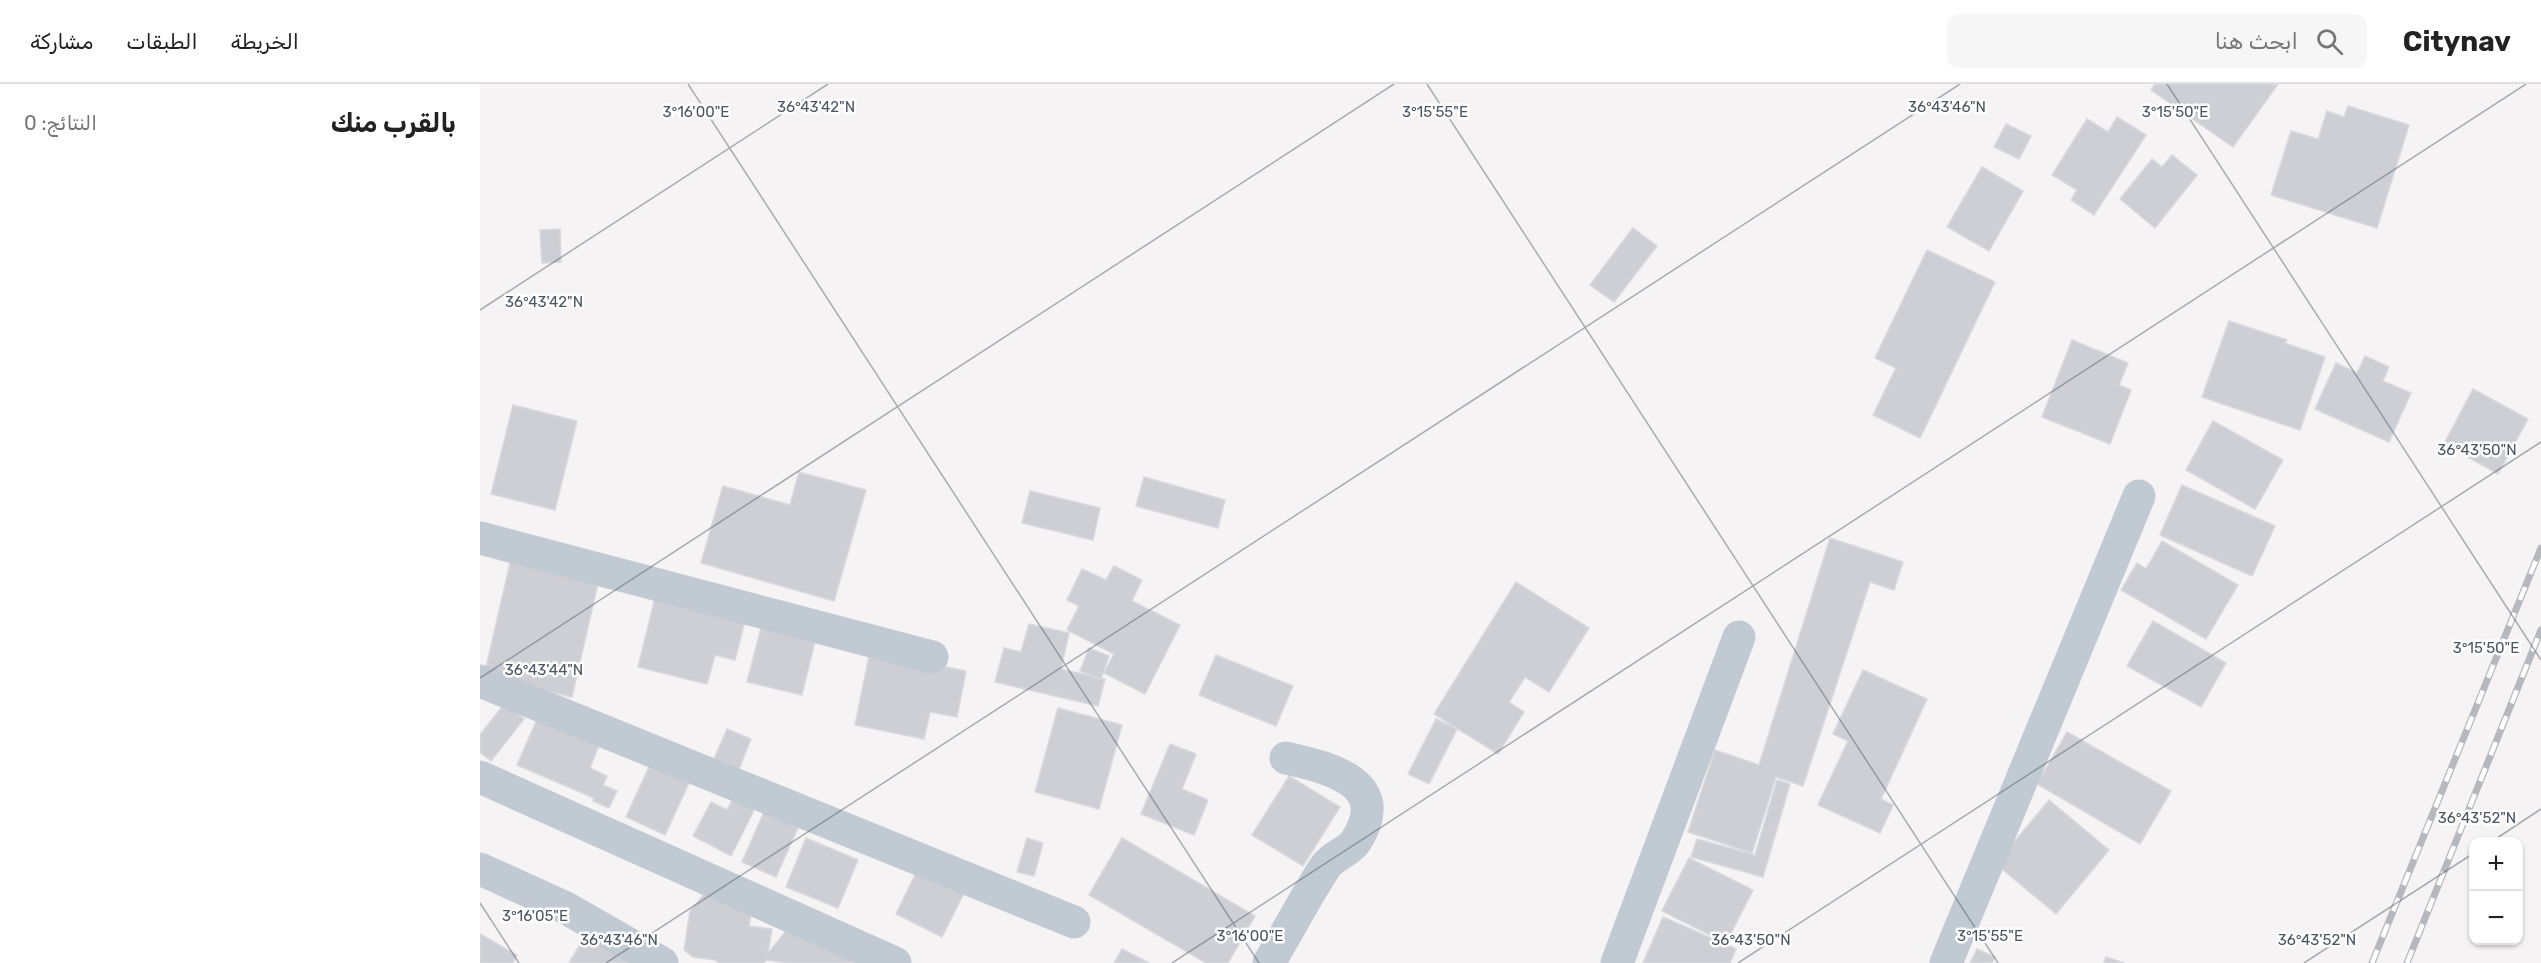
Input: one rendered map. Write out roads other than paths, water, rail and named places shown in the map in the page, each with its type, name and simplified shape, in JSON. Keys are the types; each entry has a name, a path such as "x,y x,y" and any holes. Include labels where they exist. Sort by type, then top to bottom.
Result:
{"street":[{"path":"1946,963 2139,496"},
{"path":"480,538 932,657"},
{"path":"1617,963 1739,637"},
{"path":"480,681 1074,922"},
{"path":"1269,963 1327,864 1356,843 1368,816 1363,790 1342,774 1286,758"},
{"path":"480,777 895,963"},
{"path":"480,869 566,908 662,963"}],"railway":[{"path":"2372,963 2541,548"},
{"path":"2407,963 2541,630"}]}
